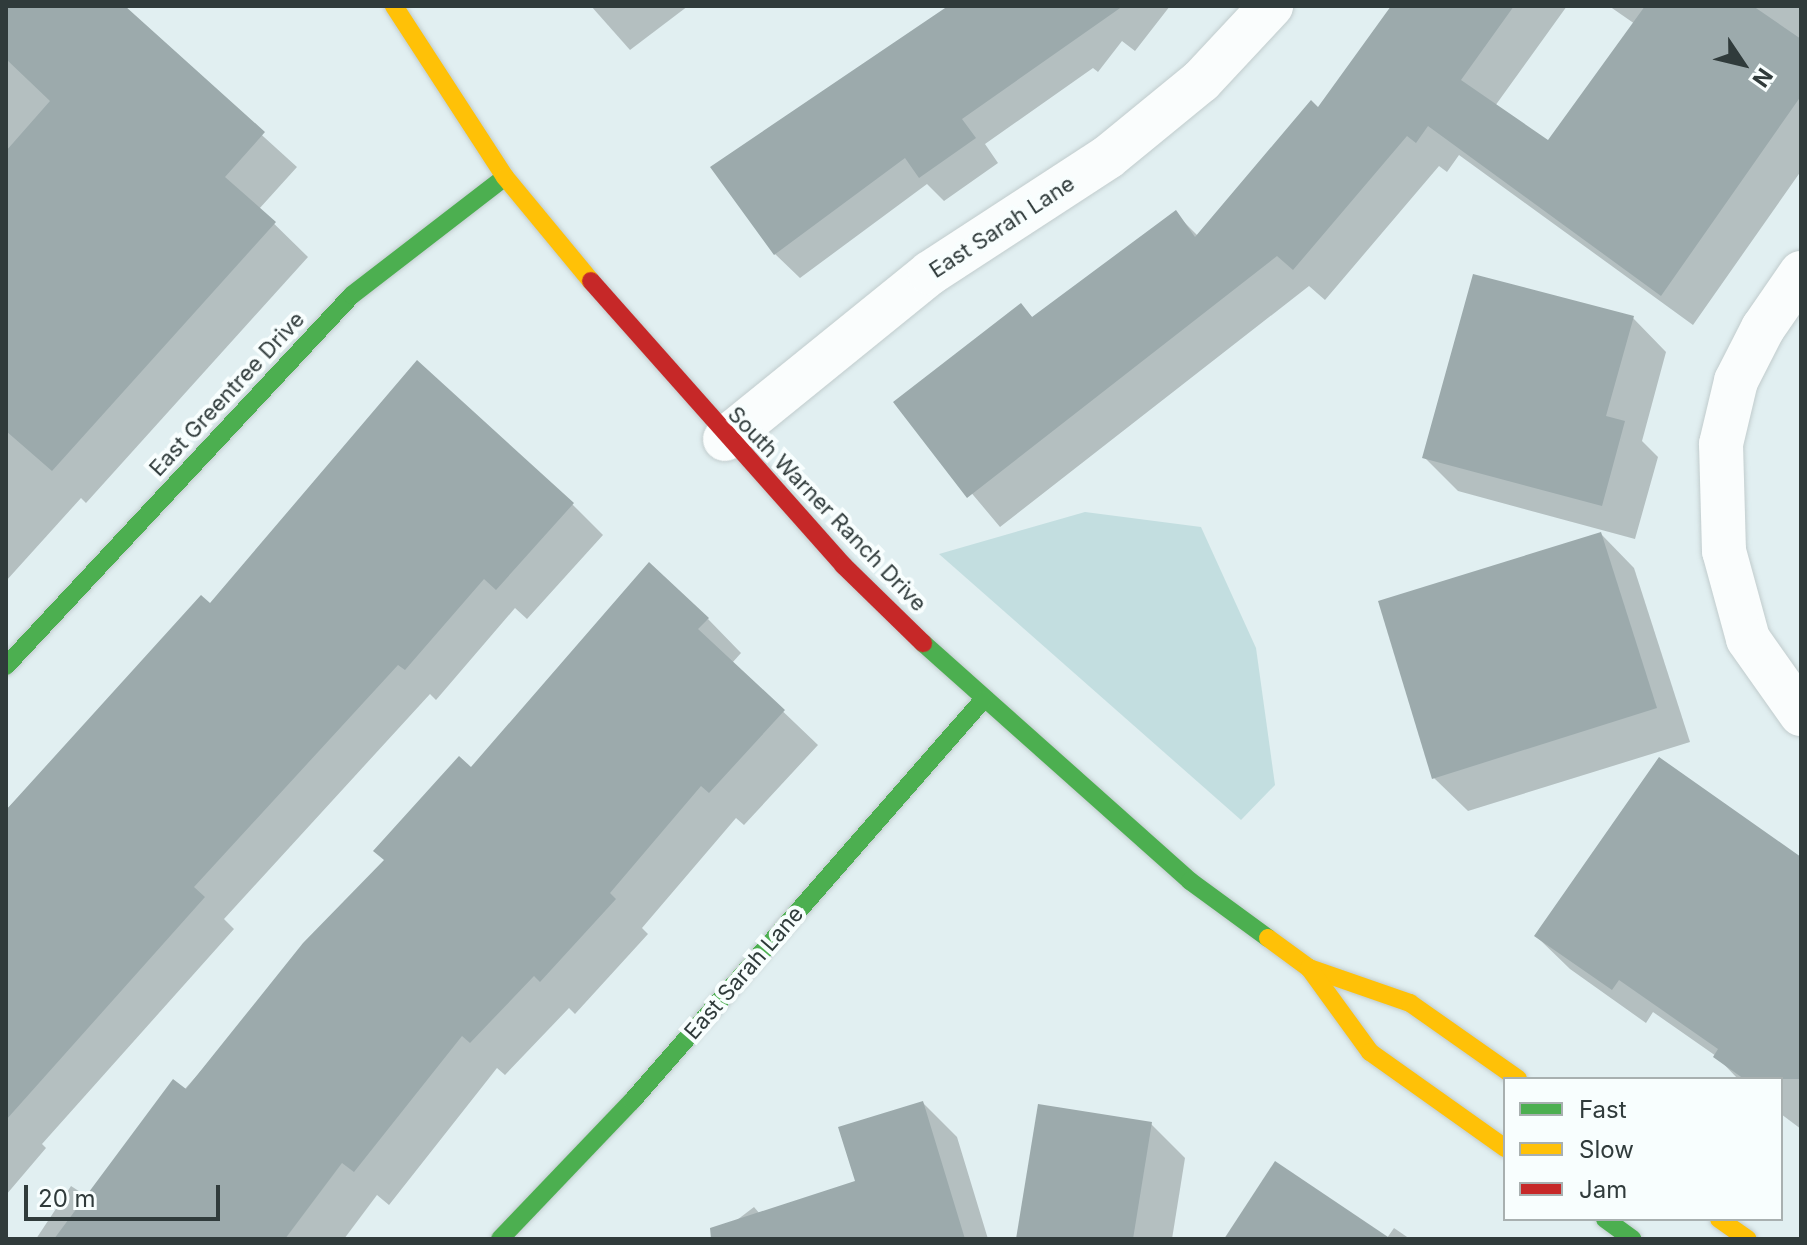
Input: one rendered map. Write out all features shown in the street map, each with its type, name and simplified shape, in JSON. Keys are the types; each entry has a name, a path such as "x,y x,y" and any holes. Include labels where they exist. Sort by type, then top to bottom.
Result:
{"street":[{"name":"South Warner Ranch Drive","path":"394,6 505,177 725,439 843,565 982,701 1190,881 1309,968 1410,1003 1515,1077"},
{"name":"East Sarah Lane","path":"725,439 930,273 1108,157 1201,81 1271,6"},
{"name":"East Greentree Drive","path":"6,666 352,295 505,177"},
{"path":"1801,273 1763,328 1736,381 1721,444 1724,551 1748,639 1801,714"},
{"name":"East Sarah Lane","path":"500,1239 632,1101 982,701"},
{"name":"South Warner Ranch Drive","path":"1309,968 1370,1052 1503,1147"},
{"path":"1608,1221 1633,1239"},
{"path":"1722,1221 1748,1239"}],"shaded area":[{"path":"1085,512 1201,527 1256,648 1275,785 1241,820 939,554"}],"building":[{"path":"6,6 125,6 265,132 225,177 276,222 52,471 6,431 6,151 50,101 6,59"},
{"path":"948,6 1123,6 962,119 976,138 919,178 905,158 774,255 710,167"},
{"path":"1391,6 1514,6 1461,80 1548,140 1645,6 1753,6 1801,39 1801,96 1661,296 1428,126 1416,143 1407,136 1293,270 1277,256 967,498 893,402 1021,303 1032,317 1176,210 1195,237 1311,100 1318,107"},
{"path":"1473,274 1634,316 1606,416 1625,421 1602,506 1422,458"},
{"path":"417,360 574,503 496,590 484,579 405,670 398,665 194,887 205,897 6,1120 6,810 201,595 210,603"},
{"path":"1601,532 1657,708 1432,779 1378,601"},
{"path":"649,562 709,618 698,629 785,710 709,793 701,786 610,893 616,899 540,982 534,976 470,1043 462,1036 354,1172 342,1163 285,1239 54,1239 173,1079 186,1089 303,943 384,860 373,851 459,756 471,767"},
{"path":"1659,757 1801,857 1801,1079 1741,1077 1713,1057 1718,1049 1619,980 1612,990 1534,936"},
{"path":"923,1101 965,1239 711,1239 710,1228 855,1181 838,1127"},
{"path":"1038,1104 1152,1122 1133,1239 1016,1239"},
{"path":"1275,1161 1391,1239 1224,1239"}],"traffic: fast":[{"path":"6,666 352,295 505,177"},
{"path":"923,643 1190,881 1268,938"},
{"path":"500,1239 632,1101 982,701"},
{"path":"1608,1221 1633,1239"}],"traffic: slow":[{"path":"394,6 505,177 591,281"},
{"path":"1268,938 1309,968 1410,1003 1515,1077"},
{"path":"1309,968 1370,1052 1503,1147"},
{"path":"1722,1221 1748,1239"}],"traffic: jam":[{"path":"591,281 843,565 923,643"}]}
